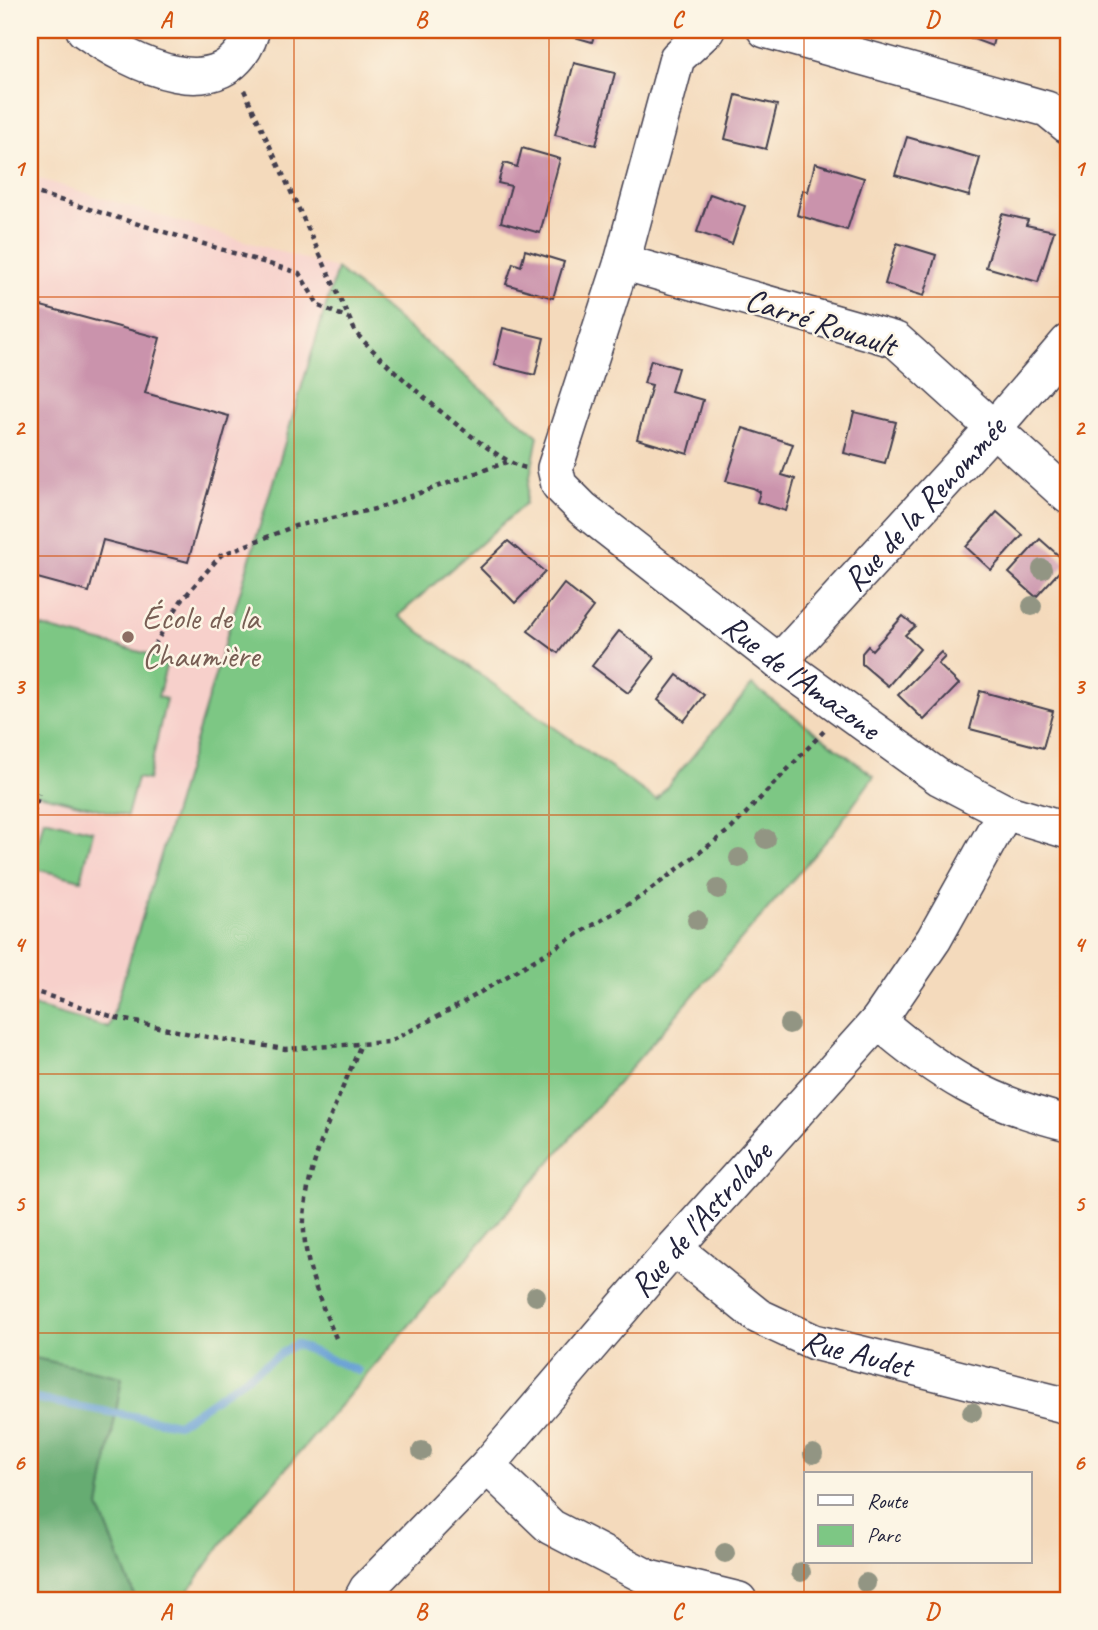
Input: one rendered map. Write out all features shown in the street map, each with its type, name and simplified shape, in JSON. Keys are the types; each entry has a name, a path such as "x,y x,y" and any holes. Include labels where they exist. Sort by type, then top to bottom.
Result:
{"street":[{"path":"84,30 107,46 159,69 185,77 209,75 232,63 252,30"},
{"path":"556,476 622,262 677,58 707,30"},
{"path":"765,30 1047,109 1068,126"},
{"name":"Carré Rouault","path":"622,262 896,340 1068,496"},
{"name":"Rue de la Renommée","path":"779,662 994,428 1068,342"},
{"name":"Rue de l'Amazone","path":"556,476 583,509 779,662 940,778 1005,812 1068,831"},
{"name":"Rue de l'Astrolabe","path":"361,1600 375,1580 487,1466 674,1248 878,1021 934,939 1005,812"},
{"path":"878,1021 919,1057 972,1090 1025,1113 1068,1123"},
{"name":"Rue Audet","path":"674,1248 758,1316 814,1342 1068,1406"},
{"path":"487,1466 551,1527 646,1589 739,1600"}],"path":[{"path":"250,80 242,85 356,333 383,362 489,448 519,468"},
{"path":"30,191 299,273 319,306 348,318"},
{"path":"149,654 181,601 221,555 295,526 411,498 505,461 519,468 556,476"},
{"path":"30,990 117,1018 285,1049 389,1042 459,1005 642,896 732,828 845,710"},
{"path":"30,822 39,794"},
{"path":"336,1338 314,1283 304,1220 319,1150 360,1044"}],"shaded area":[{"name":"École de la Chaumière","path":"30,176 337,269 109,1028 30,1005"}],"green space":[{"path":"337,269 538,436 525,504 398,616 656,800 752,685 874,776 833,833 226,1538 182,1600 136,1600 99,1507 122,1378 30,1357 30,1005 109,1028"},
{"path":"30,624 168,659 158,697 166,699 148,780 137,778 127,816 30,792"},
{"path":"44,819 93,831 81,880 32,868"},
{"path":"30,1357 122,1377 99,1507 136,1600 30,1600"}],"building":[{"path":"550,30 596,30 592,42"},
{"path":"949,30 996,30 992,46"},
{"path":"574,63 615,73 596,145 555,135"},
{"path":"736,95 777,105 766,149 725,139"},
{"path":"907,137 980,158 969,196 895,175"},
{"path":"522,148 560,159 540,233 501,222 511,186 498,183 504,163 517,167"},
{"path":"815,163 864,178 847,230 797,215 803,190 808,192"},
{"path":"710,194 745,206 732,244 697,232"},
{"path":"1002,214 1028,220 1026,225 1054,231 1038,282 986,267"},
{"path":"897,243 936,255 924,296 885,284"},
{"path":"525,250 564,262 553,298 506,284 513,263 521,266"},
{"path":"30,303 160,338 145,393 229,416 188,562 103,540 89,592 30,576"},
{"path":"503,328 544,338 535,375 494,365"},
{"path":"651,360 678,368 671,391 703,400 688,454 637,439 652,385 644,383"},
{"path":"854,412 896,422 885,463 844,453"},
{"path":"743,428 793,444 782,475 795,479 786,511 757,502 760,492 753,488 726,481"},
{"path":"997,512 1023,535 991,570 966,547"},
{"path":"1040,539 1067,563 1036,597 1009,573"},
{"path":"508,541 545,572 515,603 480,568"},
{"path":"564,584 593,607 558,653 528,631"},
{"path":"903,616 915,626 905,635 920,649 888,686 862,664 862,653 868,646 872,650"},
{"path":"619,631 655,658 628,693 592,666"},
{"path":"941,652 945,657 938,664 959,684 924,720 898,695"},
{"path":"677,675 704,695 684,721 658,700"},
{"path":"980,691 1053,711 1043,748 970,729"}],"waterway":[{"path":"30,1398 178,1424 295,1344 358,1371"}],"place":[{"name":"École de la Chaumière","path":"128,637"}]}
